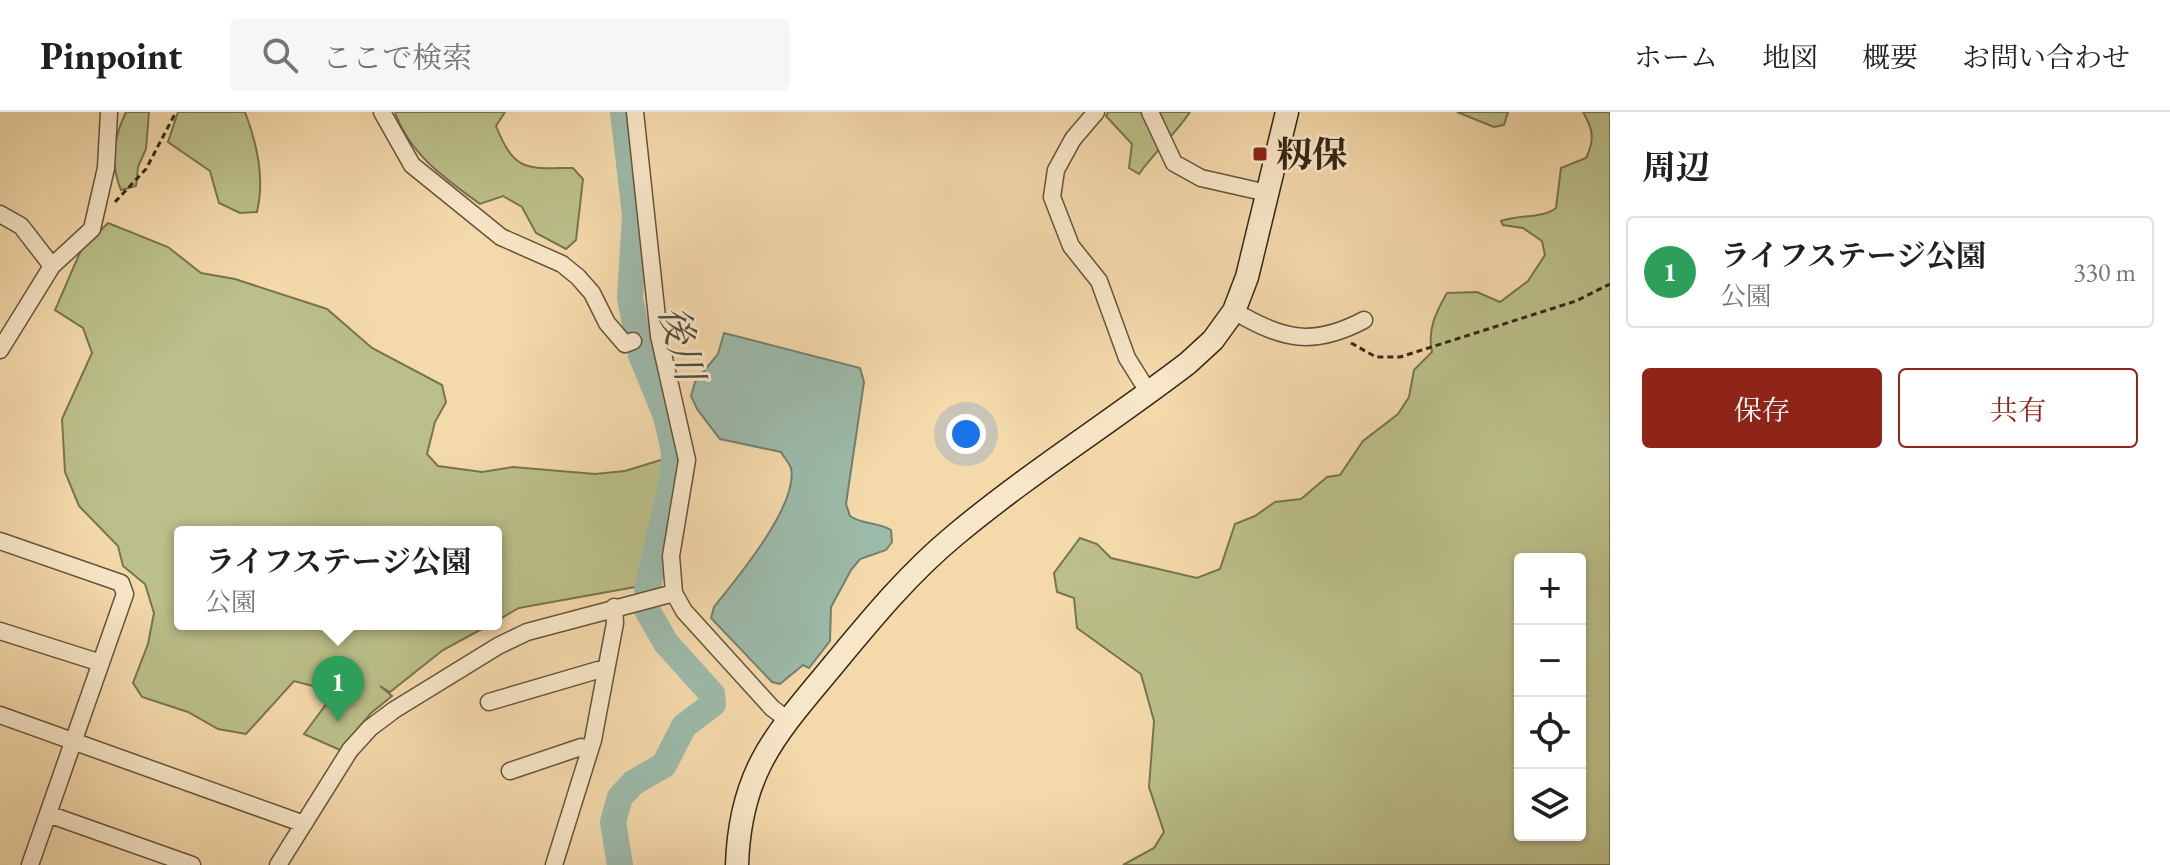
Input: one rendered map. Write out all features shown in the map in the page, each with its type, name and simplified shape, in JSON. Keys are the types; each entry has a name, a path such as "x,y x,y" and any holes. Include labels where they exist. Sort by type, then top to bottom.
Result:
{"main road":[{"path":"737,865 746,793 758,763 788,720 878,611 954,536 1149,393 1213,340 1234,311 1247,277 1287,112"}],"street":[{"path":"0,350 52,266 92,229 100,206 109,112"},
{"path":"382,112 412,165 501,237 562,264 592,293 618,338 625,344 633,341"},
{"path":"635,112 659,336 687,460 671,556 674,593 684,611 772,708 788,720"},
{"path":"1096,112 1073,139 1056,170 1052,197 1071,246 1099,281 1127,358 1149,393"},
{"path":"1150,112 1174,163 1201,178 1267,193"},
{"path":"0,214 21,226 52,266"},
{"path":"1234,311 1307,339 1341,333 1364,320"},
{"path":"0,541 121,583 125,594 30,865"},
{"path":"278,865 350,750 370,728 394,710 507,641 614,607 674,593"},
{"path":"554,865 590,749 615,623 614,607"},
{"path":"0,631 101,663"},
{"path":"489,702 598,670 606,671"},
{"path":"0,717 75,740 304,824"},
{"path":"510,771 581,747 590,749"},
{"path":"48,814 192,865"}],"path":[{"path":"100,206 117,201 146,169 176,112"},
{"path":"1341,333 1356,348 1388,360 1576,301 1610,284"}],"green space":[{"path":"126,112 149,112 146,149 138,167 136,186 121,190 114,151"},
{"path":"178,112 245,112 258,161 260,187 257,212 240,213 219,203 210,171 168,142"},
{"path":"395,112 505,112 496,126 516,160 533,167 573,168 583,179 576,240 566,249 536,233 522,207 503,196 480,204 419,153 409,141"},
{"path":"1108,112 1190,112 1139,174 1129,168 1132,144 1106,116"},
{"path":"1457,112 1508,112 1504,125 1494,127"},
{"path":"1583,112 1610,112 1610,865 1123,865 1154,848 1164,832 1149,787 1154,721 1141,674 1077,628 1074,598 1057,592 1054,573 1080,538 1097,544 1111,558 1197,578 1220,569 1235,524 1255,516 1275,502 1301,499 1327,477 1340,475 1363,441 1398,414 1409,397 1414,370 1432,352 1434,321 1447,293 1477,292 1500,302 1528,281 1545,255 1542,241 1523,228 1503,225 1501,221 1544,214 1556,208 1561,168 1586,158 1591,146 1591,129"},
{"path":"108,223 168,247 201,273 235,279 327,309 372,348 442,385 446,402 435,422 427,454 438,466 482,472 513,467 595,474 625,471 664,459 669,473 645,573 635,587 519,608 502,618 502,526 174,526 174,630 480,630 443,650 390,692 380,686 392,696 371,713 340,750 304,734 327,703 317,687 294,681 246,734 218,729 188,712 142,697 133,683 148,644 154,613 145,584 123,566 118,546 79,506 65,472 62,419 92,353 83,328 55,310 81,250"}],"shaded area":[{"path":"724,333 860,368 864,382 846,504 850,516 891,530 892,542 886,550 860,559 851,570 831,607 830,641 809,668 803,665 780,684 772,682 711,618 714,607 776,521 791,483 791,468 781,452 720,439 691,396 695,382 718,354"}],"waterway":[{"name":"後川","path":"623,112 635,215 630,298 641,355 666,416 674,451 673,476 647,590"},
{"name":"後川","path":"620,865 613,822 620,797 633,783 664,765 684,726 713,704 712,694 666,643 646,608"}],"place":[{"name":"籾保","path":"1260,154"},
{"name":"ライフステージ公園","path":"338,722"}]}
